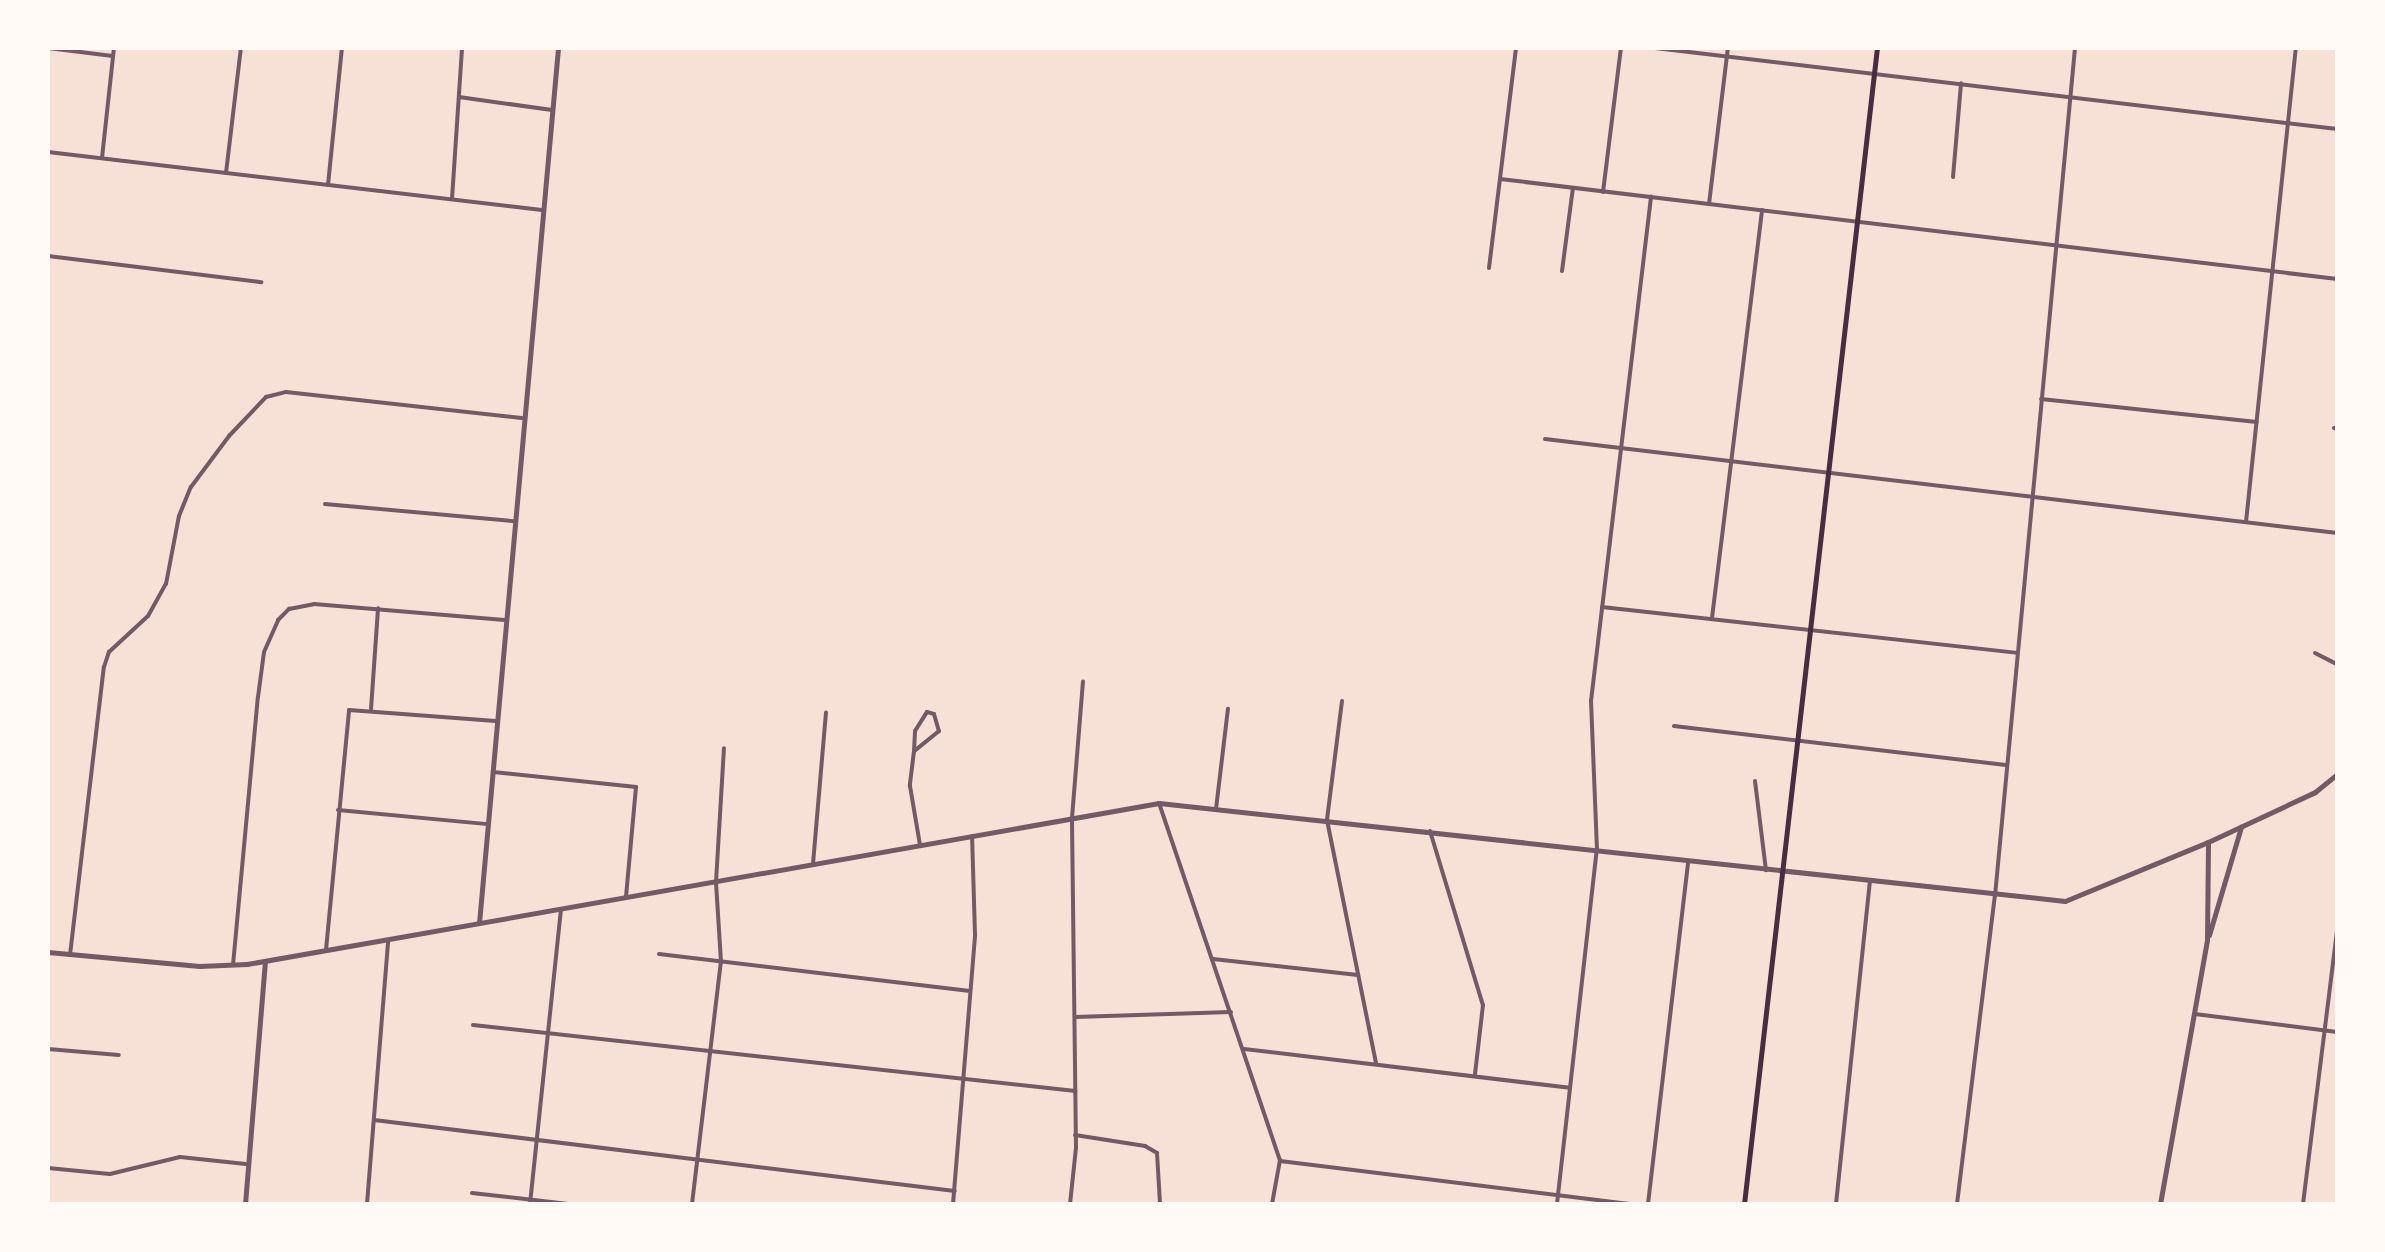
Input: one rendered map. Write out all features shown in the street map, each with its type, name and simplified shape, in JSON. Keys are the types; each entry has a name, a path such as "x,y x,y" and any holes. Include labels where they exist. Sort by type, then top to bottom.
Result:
{"main road":[{"path":"1744,1204 1807,628 1877,48"}],"street":[{"path":"48,48 113,56"},
{"path":"102,158 114,48"},
{"path":"226,173 241,48"},
{"path":"328,185 342,48"},
{"path":"452,199 462,48"},
{"path":"479,923 522,418 558,48"},
{"path":"1489,268 1516,48"},
{"path":"1603,192 1621,48"},
{"path":"1655,48 2337,129"},
{"path":"1709,204 1728,48"},
{"path":"1957,1204 1995,896 2075,48"},
{"path":"2246,522 2296,48"},
{"path":"1953,177 1961,83"},
{"path":"458,97 552,110"},
{"path":"48,152 542,210"},
{"path":"1500,179 2337,279"},
{"path":"1562,271 1573,188"},
{"path":"1557,1204 1597,850 1591,724 1601,607 1651,197"},
{"path":"1712,618 1762,210"},
{"path":"48,256 261,282"},
{"path":"70,955 104,667 109,652 148,616 167,580 179,516 191,487 266,397 305,393 522,418"},
{"path":"2041,399 2257,422"},
{"path":"1545,439 1826,475 2337,533"},
{"path":"325,504 513,521"},
{"path":"233,966 262,667 278,620 289,609 314,604 504,620"},
{"path":"1601,607 2017,653"},
{"path":"371,710 378,608"},
{"path":"2315,653 2337,664"},
{"path":"1070,1204 1075,1135 1072,818 1083,681"},
{"path":"1342,701 1327,820 1376,1063"},
{"path":"1216,809 1228,709"},
{"path":"325,952 349,710 496,721"},
{"path":"813,864 826,713"},
{"path":"914,751 939,731 934,714 920,718 914,751 910,786 920,845"},
{"path":"1674,726 2006,765"},
{"path":"692,1204 721,962 716,882 724,748"},
{"path":"491,772 636,787 626,900"},
{"path":"48,952 233,966 265,962 1159,803 1995,896 2065,901 2241,827 2315,792 2337,774"},
{"path":"1755,781 1766,870"},
{"path":"1159,803 1280,1160 1272,1204"},
{"path":"338,810 487,824"},
{"path":"2160,1204 2207,940 2241,827"},
{"path":"1430,831 1483,1005 1475,1074"},
{"path":"953,1204 965,1079 968,991 975,935 972,836"},
{"path":"2207,940 2208,842"},
{"path":"1648,1204 1688,861"},
{"path":"1836,1204 1870,882"},
{"path":"530,1202 561,911"},
{"path":"2303,1204 2337,930"},
{"path":"367,1204 388,941"},
{"path":"659,954 968,991"},
{"path":"1213,959 1358,975"},
{"path":"245,1204 265,962"},
{"path":"1075,1017 1231,1012"},
{"path":"2195,1014 2337,1032"},
{"path":"473,1025 1075,1091"},
{"path":"48,1049 119,1055"},
{"path":"1244,1049 1475,1074 1570,1088"},
{"path":"374,1120 955,1191"},
{"path":"1075,1135 1145,1146 1157,1153 1163,1175 1160,1204"},
{"path":"48,1168 110,1174 180,1157 246,1164"},
{"path":"1280,1160 1629,1204"},
{"path":"472,1193 568,1204"}]}
